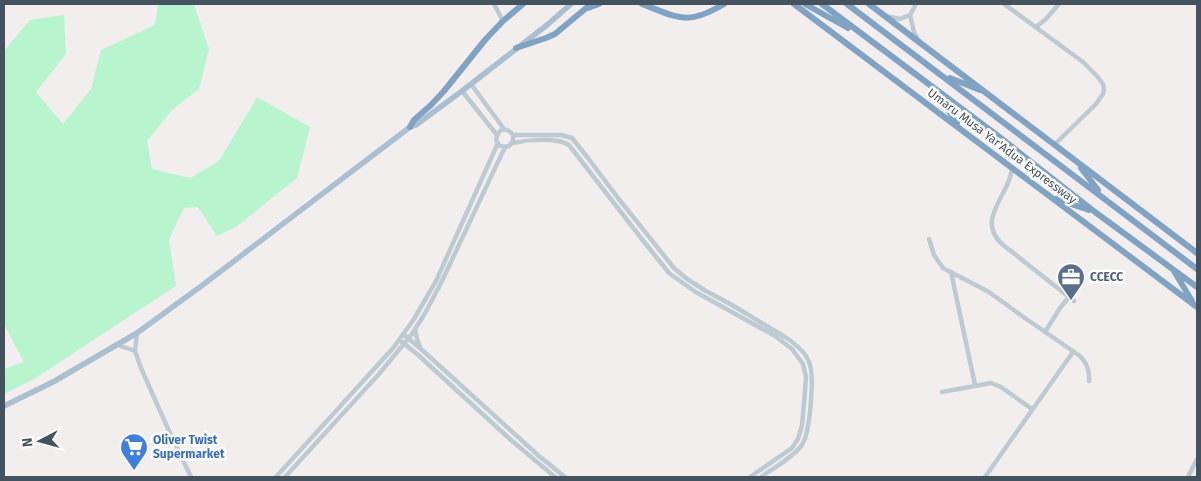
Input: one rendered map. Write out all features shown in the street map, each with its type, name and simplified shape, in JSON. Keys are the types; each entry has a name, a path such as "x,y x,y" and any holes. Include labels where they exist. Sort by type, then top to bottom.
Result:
{"highway":[{"path":"410,127 414,120 444,91 502,21 523,4"},
{"path":"516,48 555,34 591,4"},
{"path":"584,10 599,4"},
{"path":"642,4 671,16 686,18 701,16 724,4"},
{"name":"Umaru Musa Yar'Adua Expressway","path":"794,4 1196,306"},
{"path":"806,4 845,27 857,31"},
{"name":"Umaru Musa Yar'Adua Expressway","path":"822,4 1002,139 1095,212 1197,287"},
{"name":"Umaru Musa Yar'Adua Expressway","path":"847,4 1197,269"},
{"path":"855,4 863,16"},
{"path":"869,4 1197,253"},
{"path":"940,74 988,94"},
{"path":"933,89 961,128"},
{"path":"1077,162 1103,197"},
{"path":"1050,197 1095,212"},
{"path":"1180,256 1197,262"},
{"path":"1172,268 1196,306"}],"main road":[{"path":"4,406 53,382 137,333 410,127 416,125 462,91 571,4"}],"street":[{"path":"494,4 502,21"},
{"path":"884,16 900,19 910,15 916,4"},
{"path":"1004,4 1083,62 1101,80 1104,90 1096,104 1054,145"},
{"path":"1036,28 1059,4"},
{"path":"910,15 914,32 920,42"},
{"path":"471,84 504,130"},
{"path":"462,91 497,136"},
{"path":"276,477 381,362 414,319 436,281 475,197 498,144 496,140 500,131 510,131 514,139 512,143"},
{"path":"513,135 554,134 572,138 670,265 706,292 732,305 785,337 801,350 809,362 811,376 808,426 803,444 782,463 761,477"},
{"path":"285,477 409,338 441,283 505,147 512,143 530,141 561,142 573,148 612,202 669,273 694,291 775,336 797,355 803,364 806,377 803,419 798,439 792,448 750,477"},
{"path":"498,144 505,147"},
{"path":"583,162 588,158"},
{"path":"1013,168 1008,184 992,218 994,235 1002,244 1074,301"},
{"path":"475,197 480,199"},
{"path":"612,202 618,198"},
{"path":"641,238 646,234"},
{"path":"929,239 934,255 943,268 989,292 1080,356 1086,364 1089,381"},
{"path":"951,272 975,385"},
{"path":"1045,332 1068,297"},
{"path":"415,329 421,349"},
{"path":"137,333 135,352 141,368 192,477"},
{"path":"403,334 565,477"},
{"path":"399,339 555,477"},
{"path":"118,345 135,352"},
{"path":"400,350 406,348 413,350"},
{"path":"797,355 801,350"},
{"path":"985,477 1072,352"},
{"path":"942,392 994,383 1032,409"},
{"path":"1188,477 1197,459"}],"green space":[{"path":"158,4 194,4 209,49 199,89 172,110 147,141 152,169 190,178 219,161 257,97 310,127 297,178 236,227 217,236 198,207 184,208 169,239 176,286 34,379 4,394 4,369 24,362 4,324 4,51 30,20 64,15 66,54 36,92 63,124 91,89 101,50 155,25"}],"place":[{"name":"CCECC","path":"1071,301"},
{"name":"Oliver Twist Supermarket","path":"134,471"}]}
